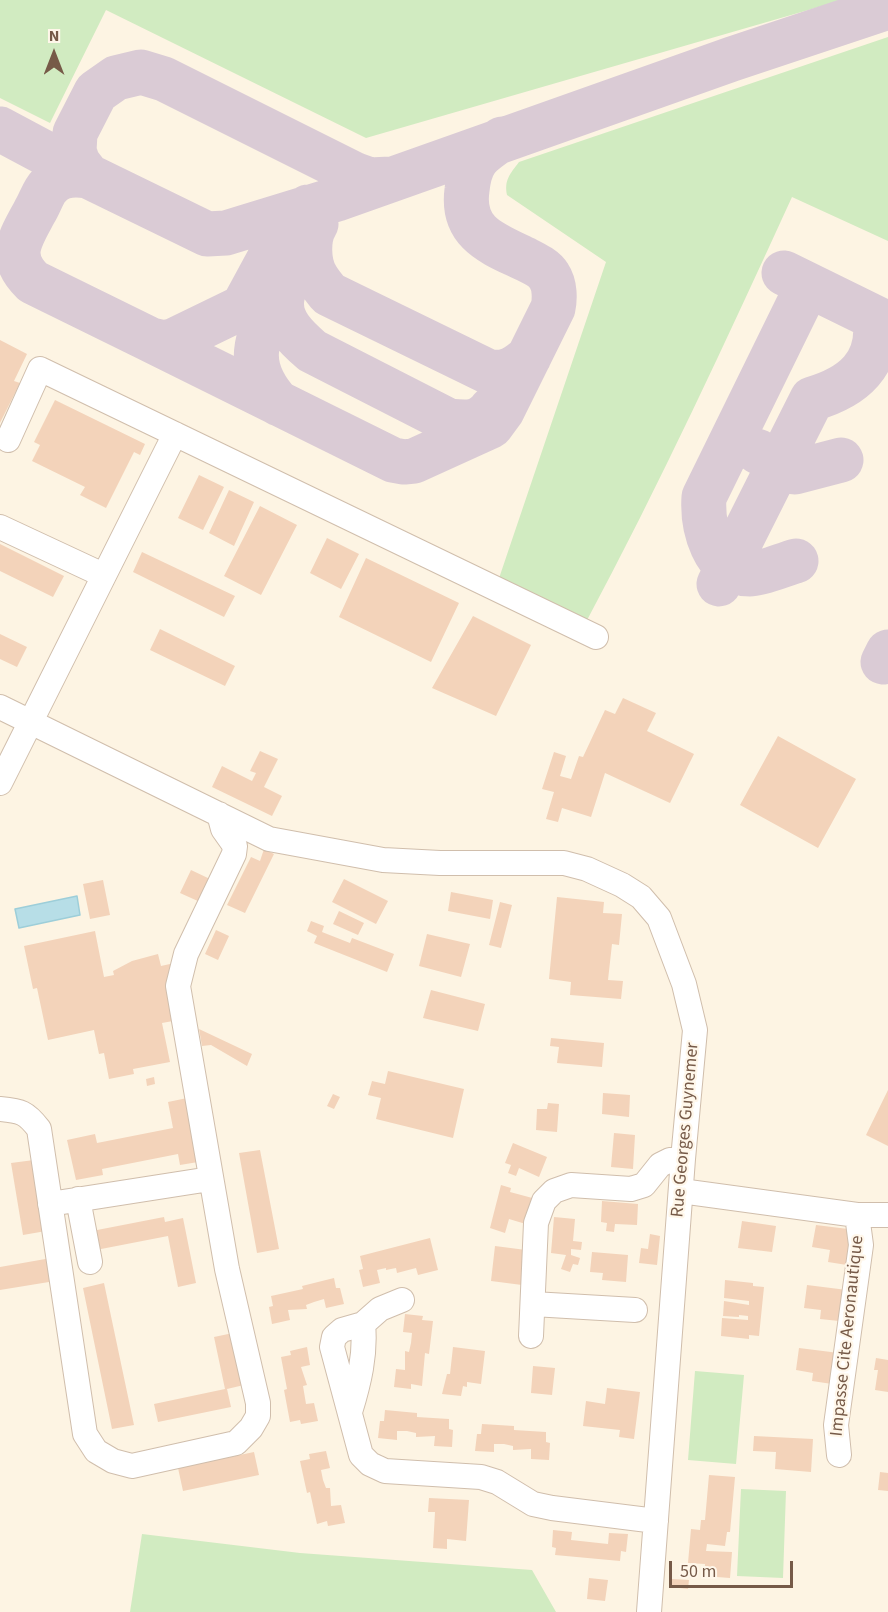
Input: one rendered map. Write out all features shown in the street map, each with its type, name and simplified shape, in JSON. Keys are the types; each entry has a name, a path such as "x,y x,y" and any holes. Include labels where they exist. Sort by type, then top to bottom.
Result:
{"street":[{"path":"8,440 40,369 596,637"},
{"path":"0,783 175,434"},
{"path":"0,527 103,575"},
{"name":"Rue Georges Guynemer","path":"0,707 269,839 383,861 564,863 587,868 641,897 659,918 684,984 695,1030 682,1159 649,1612"},
{"path":"0,1109 16,1110 28,1115 39,1129 85,1434 96,1451 113,1461 132,1466 236,1443 251,1428 258,1416 258,1403 230,1282 210,1179 178,986 186,954 234,854 235,846 224,829 219,814"},
{"path":"531,1336 536,1223 544,1200 554,1191 571,1185 631,1189 644,1185 660,1165 670,1160 682,1159"},
{"path":"50,1204 210,1179"},
{"name":"Impasse Cite Aeronautique","path":"681,1191 857,1215 861,1245 836,1425 839,1455"},
{"path":"78,1199 90,1262"},
{"path":"857,1215 888,1215"},
{"path":"402,1300 380,1309 363,1324 342,1330 334,1337 332,1347 361,1455 370,1464 385,1471 481,1477 497,1482 533,1504 656,1521"},
{"path":"532,1304 635,1310"},
{"path":"350,1412 360,1380 365,1336 363,1324"}],"green space":[{"path":"0,0 843,0 366,138 106,10 50,123 0,98"},
{"path":"888,37 888,241 792,197 666,465 585,624 494,593 606,262 507,195 508,177 519,162"},
{"path":"695,1371 744,1375 736,1464 688,1460"},
{"path":"741,1489 786,1491 783,1578 737,1576"},
{"path":"142,1534 300,1553 532,1570 556,1612 130,1612"}],"water":[{"path":"77,896 80,915 19,928 15,909"}],"building":[{"path":"0,340 27,354 14,381 20,383 0,423"},
{"path":"55,400 145,444 140,455 134,452 106,508 80,495 85,487 32,461 40,445 34,442"},
{"path":"199,475 224,487 203,530 178,518"},
{"path":"229,490 254,502 234,546 209,533"},
{"path":"260,506 297,525 261,595 224,576"},
{"path":"327,538 359,554 341,589 310,573"},
{"path":"0,544 64,576 53,597 0,571"},
{"path":"142,552 235,596 224,617 133,572"},
{"path":"366,558 459,603 431,662 339,617"},
{"path":"473,616 531,645 496,716 432,688"},
{"path":"160,629 235,666 225,686 150,650"},
{"path":"0,634 27,647 17,667 0,659"},
{"path":"623,698 656,713 647,731 694,754 670,803 605,773 591,817 562,808 558,822 546,819 554,792 542,789 554,752 566,756 560,776 571,779 579,756 583,757 605,710 615,714"},
{"path":"778,736 856,779 818,848 740,805"},
{"path":"260,751 278,759 264,787 282,796 272,816 212,787 222,766 252,781 256,773 250,771"},
{"path":"264,849 274,854 245,913 227,905 251,857 260,861"},
{"path":"191,870 210,879 200,902 180,893"},
{"path":"344,879 388,901 376,924 332,902"},
{"path":"103,880 110,915 90,919 83,884"},
{"path":"451,892 493,900 490,919 448,911"},
{"path":"557,897 604,902 603,913 622,914 619,945 612,944 608,980 623,981 621,999 570,995 571,982 549,979"},
{"path":"500,902 512,905 501,948 489,945"},
{"path":"339,911 364,923 358,935 333,924"},
{"path":"311,921 324,926 322,932 350,943 352,938 394,954 387,972 314,943 317,936 307,931"},
{"path":"216,930 229,936 218,960 205,954"},
{"path":"95,931 104,977 114,975 113,971 132,961 158,954 161,966 170,964 178,1007 184,1019 162,1023 170,1062 133,1069 134,1074 109,1079 104,1053 99,1054 94,1030 48,1040 37,988 33,989 24,946"},
{"path":"427,934 470,944 461,977 419,966"},
{"path":"431,990 485,1004 478,1031 423,1018"},
{"path":"199,1029 252,1054 247,1066 211,1045 202,1046"},
{"path":"551,1038 604,1043 602,1067 557,1063 559,1047 550,1046"},
{"path":"388,1071 464,1089 453,1138 376,1119 381,1098 368,1095 372,1081 385,1084"},
{"path":"154,1077 155,1084 147,1086 146,1079"},
{"path":"888,1090 888,1146 866,1135"},
{"path":"603,1093 630,1095 629,1117 602,1114"},
{"path":"333,1094 340,1097 334,1109 327,1106"},
{"path":"192,1097 204,1161 180,1165 178,1154 102,1169 103,1175 76,1180 67,1140 95,1134 97,1143 173,1128 168,1102"},
{"path":"548,1103 559,1104 557,1132 536,1130 537,1109 547,1109"},
{"path":"614,1133 635,1135 633,1169 611,1167"},
{"path":"513,1143 547,1157 539,1177 519,1168 516,1176 508,1173 511,1165 505,1163"},
{"path":"260,1150 279,1249 257,1253 239,1153"},
{"path":"34,1160 46,1231 23,1235 11,1163"},
{"path":"501,1185 511,1188 510,1192 536,1199 529,1225 509,1219 505,1233 490,1228"},
{"path":"602,1201 638,1204 637,1225 615,1224 614,1232 606,1231 607,1223 601,1222"},
{"path":"164,1217 165,1222 183,1218 196,1283 178,1287 168,1236 96,1250 92,1231"},
{"path":"554,1217 575,1219 573,1241 582,1242 581,1250 571,1249 571,1255 580,1258 578,1265 573,1264 570,1272 561,1269 566,1255 551,1253"},
{"path":"742,1221 776,1226 772,1252 738,1248"},
{"path":"816,1225 856,1230 847,1265 828,1262 830,1250 812,1247"},
{"path":"650,1234 660,1236 657,1265 639,1263 641,1248 648,1249"},
{"path":"430,1238 438,1270 418,1275 416,1268 397,1273 396,1268 377,1270 380,1283 363,1287 359,1270 363,1269 360,1256"},
{"path":"495,1246 526,1250 522,1285 491,1281"},
{"path":"592,1252 628,1255 626,1282 602,1280 603,1273 590,1272"},
{"path":"51,1258 55,1281 0,1290 0,1267"},
{"path":"334,1278 336,1288 340,1288 344,1304 326,1308 324,1299 306,1305 307,1309 288,1310 290,1320 272,1324 269,1307 273,1306 271,1296 303,1289 302,1286"},
{"path":"725,1280 753,1283 753,1286 764,1287 759,1336 749,1335 749,1339 721,1336 722,1318 748,1320 748,1316 723,1316 724,1301 749,1305 749,1301 724,1298"},
{"path":"104,1283 134,1425 112,1429 83,1288"},
{"path":"807,1285 847,1290 839,1321 820,1319 821,1310 804,1308"},
{"path":"405,1314 423,1316 422,1320 433,1321 429,1354 425,1353 422,1386 411,1384 411,1389 394,1387 396,1369 405,1370 405,1351 409,1352 411,1343 412,1333 403,1332"},
{"path":"233,1333 244,1385 227,1389 231,1407 158,1422 154,1404 225,1389 214,1337"},
{"path":"307,1347 310,1365 301,1367 307,1385 303,1386 306,1404 314,1403 318,1421 301,1424 300,1420 290,1422 281,1357 291,1355 290,1351"},
{"path":"453,1347 485,1351 481,1384 467,1382 467,1387 463,1386 461,1396 442,1394 447,1374 450,1374"},
{"path":"799,1348 839,1353 832,1384 812,1381 813,1373 796,1370"},
{"path":"876,1358 888,1360 888,1392 875,1390 878,1370 874,1370"},
{"path":"533,1366 555,1368 552,1395 531,1393"},
{"path":"607,1388 640,1392 634,1439 619,1437 620,1430 583,1426 586,1401 605,1404"},
{"path":"385,1410 417,1413 417,1417 449,1419 449,1429 453,1430 452,1447 434,1446 435,1436 416,1437 416,1433 407,1431 397,1431 397,1440 378,1438 380,1421 384,1421"},
{"path":"482,1424 514,1426 514,1430 546,1432 546,1442 550,1443 549,1460 531,1459 531,1449 513,1450 513,1446 504,1444 494,1444 494,1452 475,1451 477,1434 481,1434"},
{"path":"754,1436 813,1439 811,1472 775,1469 776,1452 753,1451"},
{"path":"326,1451 330,1468 321,1470 323,1480 326,1488 330,1488 331,1506 341,1505 345,1523 328,1526 327,1521 317,1524 300,1461 310,1459 309,1454"},
{"path":"254,1452 259,1475 183,1491 178,1468"},
{"path":"880,1472 888,1473 888,1491 878,1490"},
{"path":"709,1475 735,1477 730,1532 727,1532 725,1546 707,1544 706,1551 732,1552 730,1578 704,1576 705,1564 688,1563 691,1529 700,1530 701,1520 705,1520"},
{"path":"429,1498 469,1500 466,1541 447,1539 447,1549 433,1548 435,1512 428,1512"},
{"path":"553,1530 572,1532 571,1540 608,1544 609,1533 628,1534 626,1552 621,1551 620,1561 555,1555 556,1548 552,1547"},
{"path":"589,1578 608,1580 605,1601 587,1599"},
{"path":"672,1579 689,1580 688,1589 671,1587"}],"taxiway":[{"path":"391,179 370,180 356,175 164,79 141,72 116,78 96,92 75,133 74,151 78,163 88,176 207,234 226,233 337,199 732,59 888,7"},
{"path":"0,129 88,176"},
{"path":"151,340 393,460 414,461 491,426 502,411 553,308 554,300 552,284 545,271 482,236 469,217 467,190 470,172 481,155 502,139"},
{"path":"88,176 62,177 47,188 21,238 18,255 20,264 33,282 151,340 165,343 243,307 288,224 308,207"},
{"path":"316,224 311,236 310,258 317,278 329,294 489,372 511,369 529,357"},
{"path":"784,273 888,324"},
{"path":"289,274 282,298 283,314 295,335 312,351 449,421 478,420 492,408"},
{"path":"279,404 266,388 256,358 262,330 285,283"},
{"path":"796,561 755,574 737,572 727,566 712,546 705,521 704,497 808,285"},
{"path":"719,584 812,399 840,388 852,380 869,361 876,334 875,318"},
{"path":"757,451 795,472 841,460"},
{"path":"883,662 888,652"}]}
